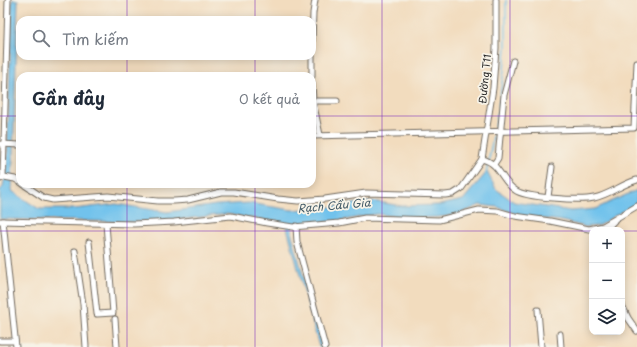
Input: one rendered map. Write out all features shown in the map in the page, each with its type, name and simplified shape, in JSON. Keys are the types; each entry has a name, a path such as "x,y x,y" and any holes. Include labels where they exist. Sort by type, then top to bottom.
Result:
{"street":[{"path":"8,0 2,178 16,180"},
{"path":"313,16 315,0"},
{"name":"Đường T11","path":"484,160 493,88 496,48 496,0"},
{"path":"312,60 312,72"},
{"path":"494,164 498,158 504,95 513,61"},
{"path":"316,136 634,128 637,63"},
{"path":"316,101 337,101"},
{"path":"316,116 320,135"},
{"path":"3,144 16,145"},
{"path":"29,188 52,200 108,196 158,201 174,201 188,200 221,192 234,192 278,199 298,200 325,199 366,193 445,195 453,194 461,189 484,160 494,164 505,180 516,191 522,194 548,197 594,198 637,180"},
{"path":"548,197 552,168"},
{"path":"0,341 16,344 1,221 106,224 174,222 231,216 284,226 295,226 339,223 365,218 439,220 479,210 497,211 515,216 589,229 603,226 637,207"},
{"path":"610,227 615,220 637,207"},
{"path":"89,242 97,314 113,313 106,224"},
{"path":"295,226 297,242 325,347"},
{"path":"75,251 83,304 86,347"},
{"path":"538,310 541,347"},
{"path":"625,312 637,331"},
{"path":"115,319 117,347"},
{"path":"560,334 561,347"}],"water":[{"path":"12,0 18,0 17,16 16,16 12,191 39,209 74,209 116,204 167,212 216,205 249,203 292,210 331,207 372,201 402,206 440,205 463,200 487,172 496,189 514,202 571,211 595,209 637,190 637,205 624,210 598,226 586,227 562,221 522,216 497,207 480,205 457,215 439,217 411,218 377,214 338,221 292,224 292,235 323,347 319,347 286,224 227,214 166,221 133,222 0,219 0,190 3,187 7,162"}],"waterway":[{"path":"495,129 504,70 506,46 506,0"},
{"path":"486,174 494,133"}],"water label":[{"name":"Rạch Cầu Gia","path":"334,205"}]}
